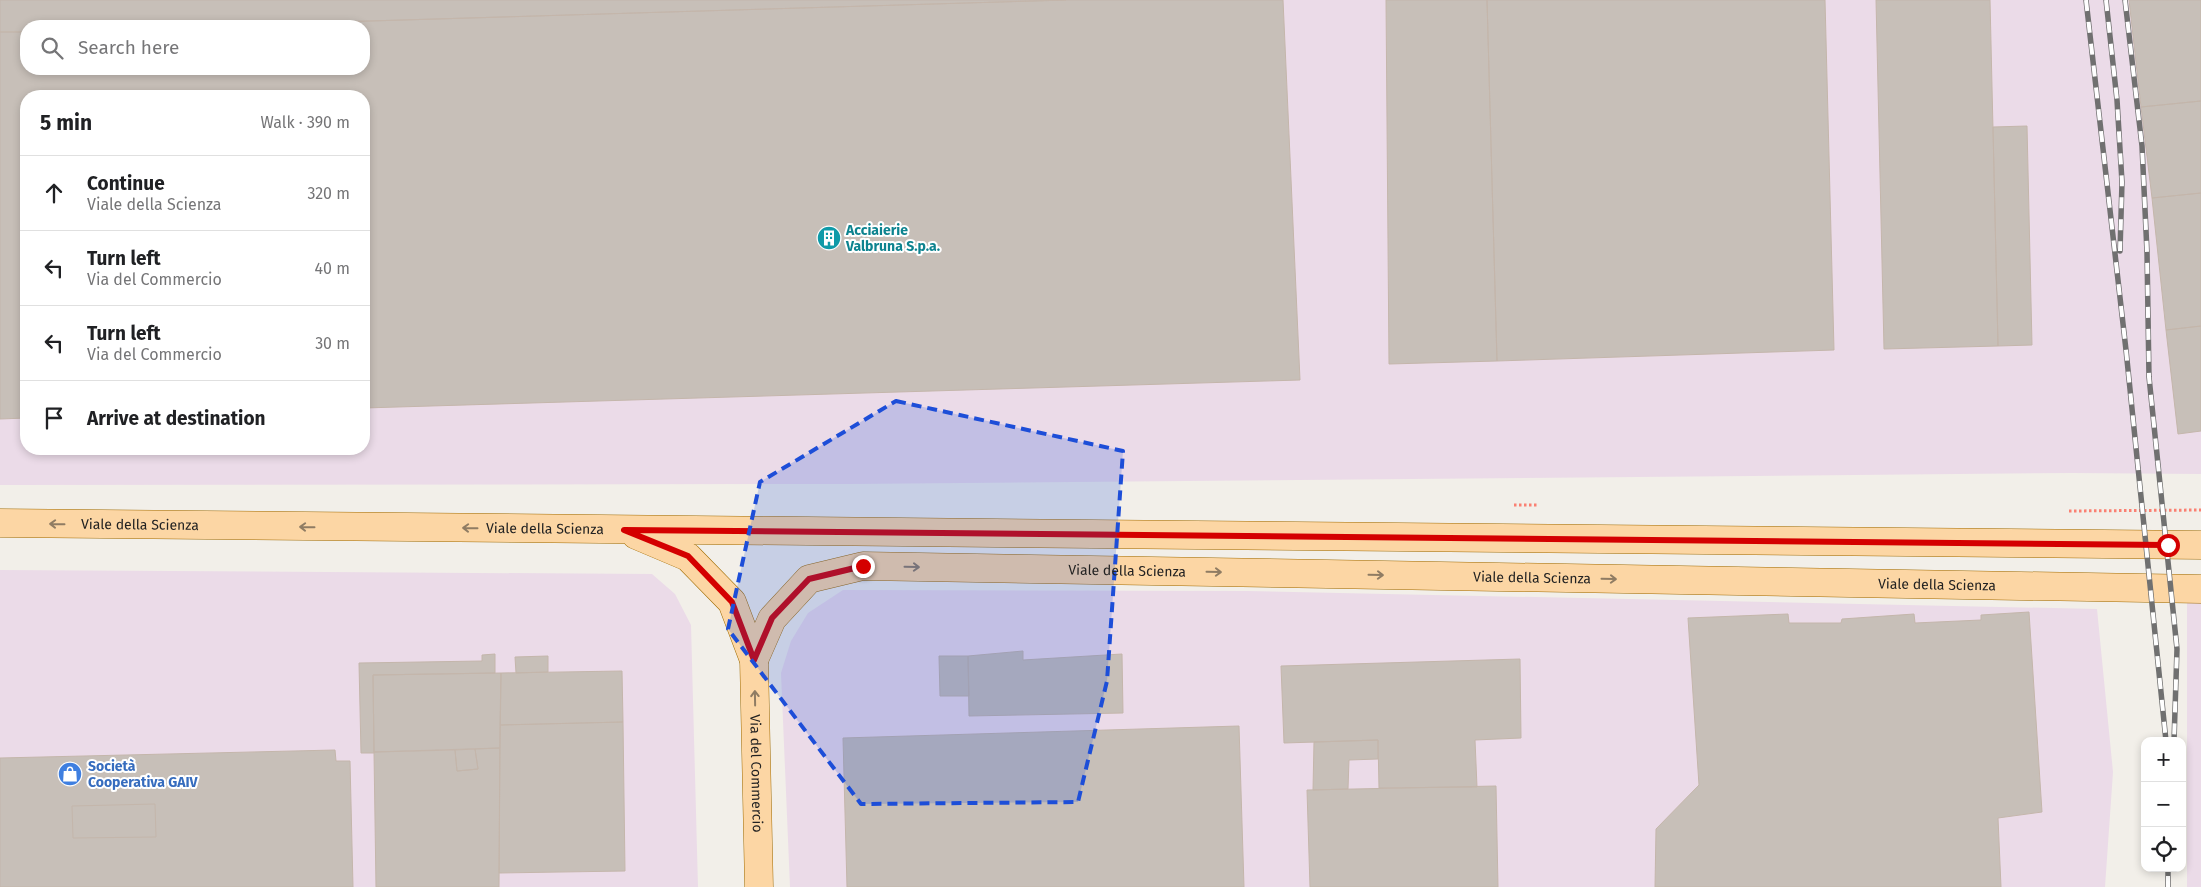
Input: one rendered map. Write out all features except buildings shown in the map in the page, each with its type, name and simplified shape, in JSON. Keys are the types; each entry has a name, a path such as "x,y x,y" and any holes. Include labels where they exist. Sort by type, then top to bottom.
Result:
{"main road":[{"name":"Viale della Scienza","path":"0,524 2201,545"},
{"name":"Via del Commercio","path":"624,530 688,556 732,602 754,660 759,887"},
{"name":"Viale della Scienza","path":"863,566 2201,589"},
{"name":"Via del Commercio","path":"754,660 772,618 809,579 863,566"}],"highlighted area":[{"path":"896,401 1123,451 1107,681 1078,802 861,804 728,629 760,482"}],"shaded area":[{"path":"0,0 2201,0 2201,474 2072,473 850,484 0,485"},
{"path":"0,570 652,574 675,594 691,625 698,887 0,887"},
{"path":"843,590 1247,591 2097,609 2113,772 2105,887 790,887 781,673 791,641 808,613"},
{"path":"2187,602 2201,602 2201,887 2187,887"}],"railway":[{"path":"2086,0 2126,350 2166,737"},
{"path":"2106,0 2117,100 2122,182 2120,251"},
{"path":"2125,0 2142,146 2147,252 2149,377 2177,649 2174,737"},
{"path":"2168,872 2168,887"}],"place":[{"name":"Acciaierie Valbruna S.p.a.","path":"829,238"},
{"name":"Società Cooperativa GAIV","path":"70,774"}],"route":[{"path":"863,566 809,579 772,618 754,660 732,602 688,556 624,530 2168,545"}]}
